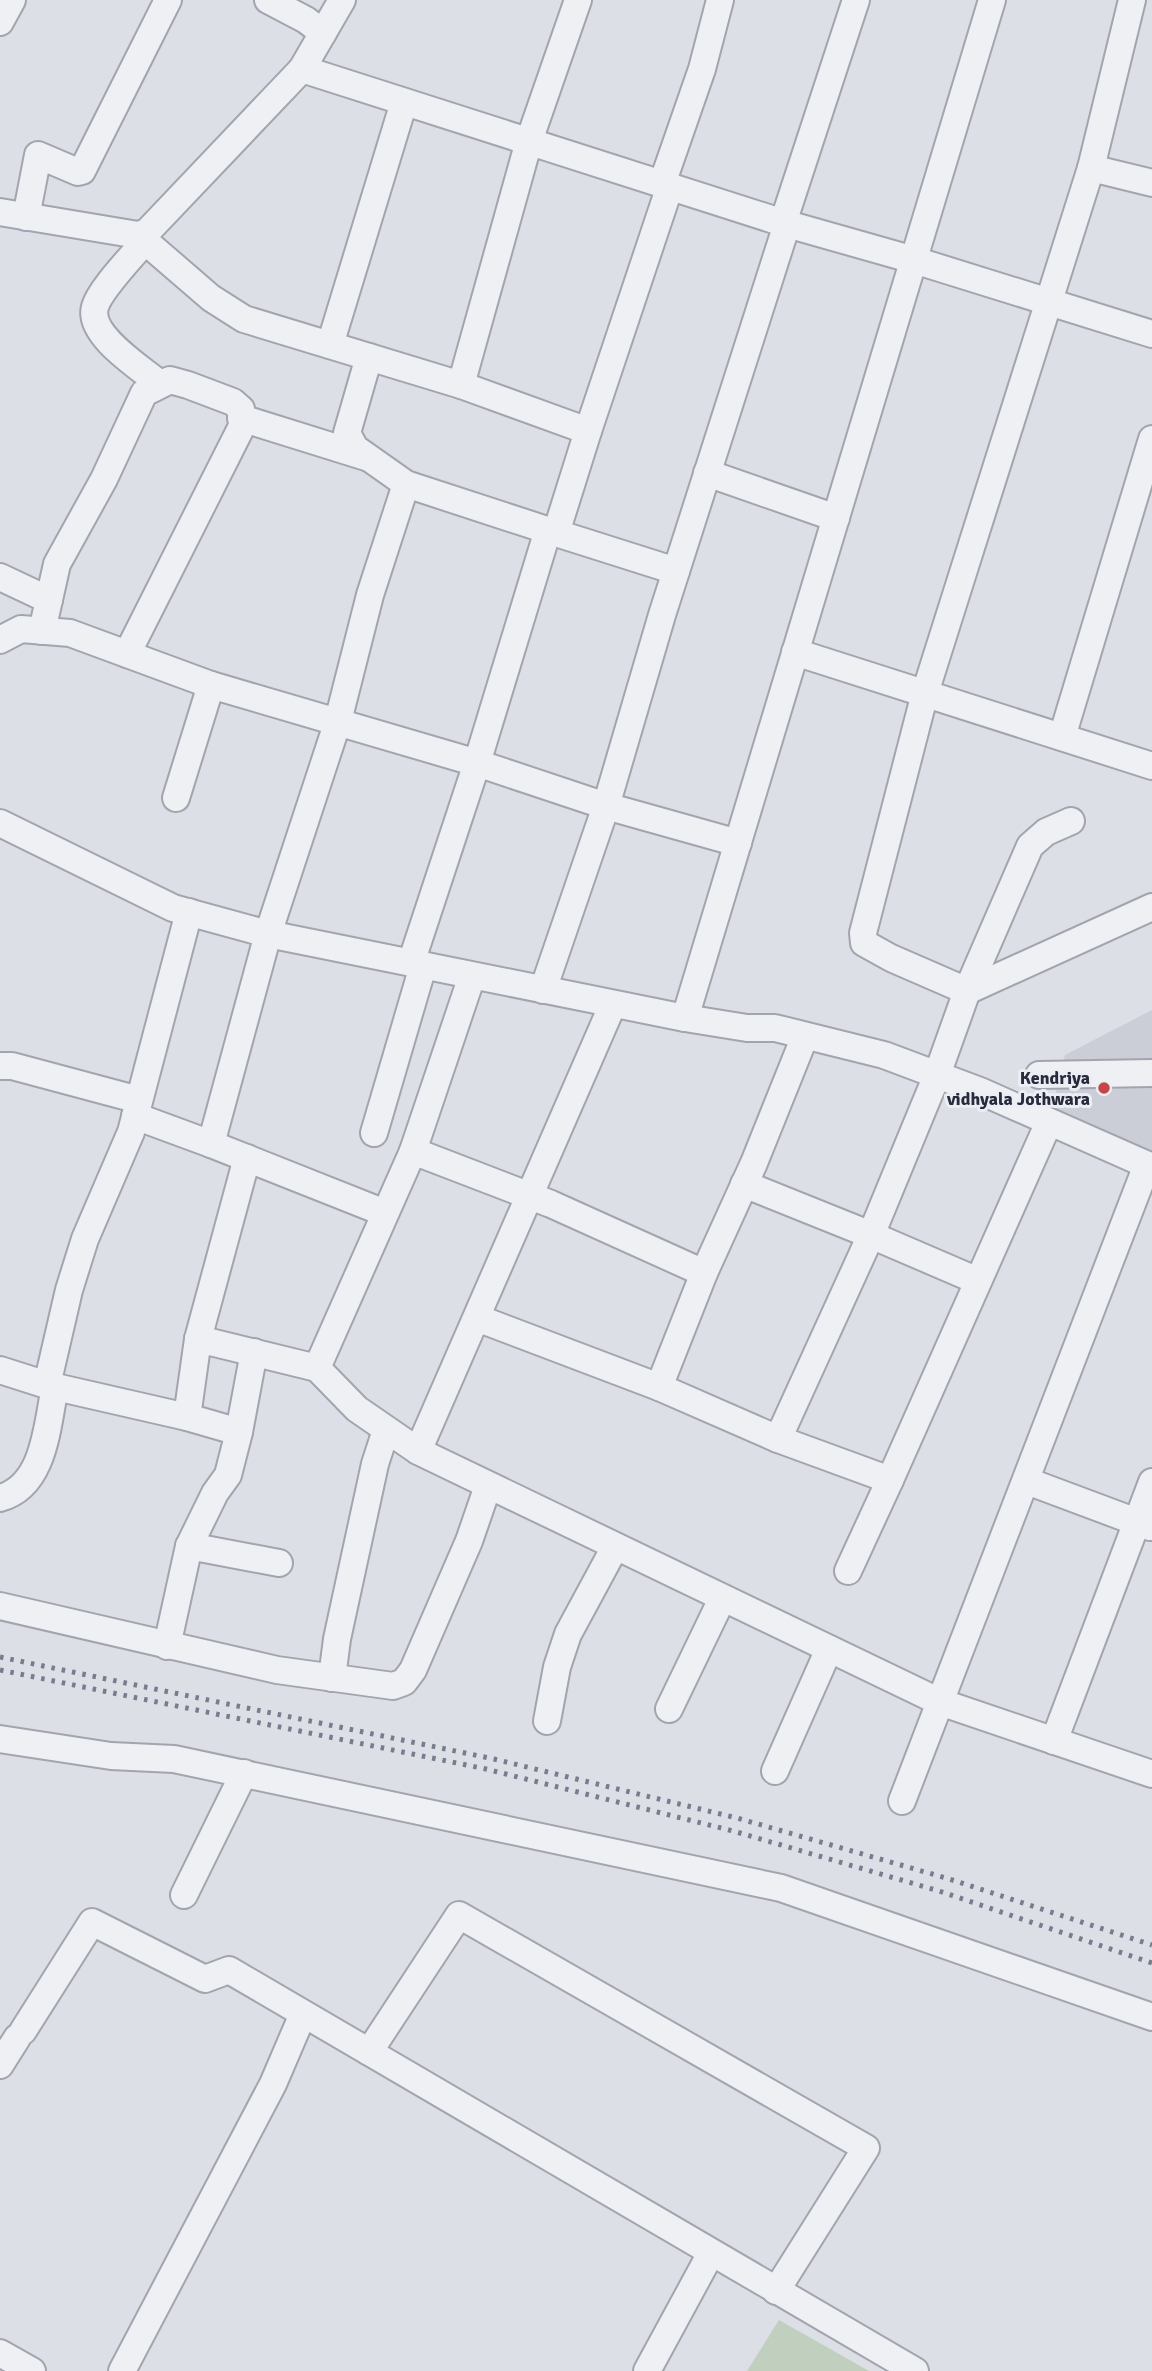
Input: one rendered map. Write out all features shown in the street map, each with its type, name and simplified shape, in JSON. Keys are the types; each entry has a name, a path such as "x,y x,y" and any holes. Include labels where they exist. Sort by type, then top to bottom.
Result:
{"street":[{"path":"0,22 12,0"},
{"path":"26,216 38,155 78,172 82,171 168,0"},
{"path":"268,0 306,20 323,33"},
{"path":"160,384 103,337 95,321 94,308 146,232 302,69 342,0"},
{"path":"374,1133 417,964 477,763 552,531 588,431 702,69 720,0"},
{"path":"542,990 606,806 676,571 856,0"},
{"path":"685,1018 992,0"},
{"path":"1132,0 1091,168 925,693 863,933 864,943 891,958 967,991 1152,907"},
{"path":"461,385 529,141 575,1"},
{"path":"302,69 785,224 914,260 1152,334"},
{"path":"330,345 404,102"},
{"path":"1091,168 1152,183"},
{"path":"0,212 141,238 211,298 244,318 461,385 588,431"},
{"path":"369,357 347,433 355,448 366,457 406,484 676,571"},
{"path":"42,631 57,564 104,479 144,393 170,380 233,402 240,409 243,426 127,654"},
{"path":"242,418 366,457"},
{"path":"1062,737 1152,439"},
{"path":"707,473 836,518"},
{"path":"212,1144 268,934 338,721 370,595 406,484"},
{"path":"0,577 49,600"},
{"path":"0,640 20,629 70,633 211,685 477,763 606,806 738,842"},
{"path":"795,652 1152,766"},
{"path":"176,798 211,685"},
{"path":"778,1439 871,1235 937,1074 967,991 1030,846 1046,832 1071,821"},
{"path":"0,823 173,908 268,934 685,1018 747,1028 775,1028 884,1055 980,1091 1150,1166 902,1801"},
{"path":"0,1498 9,1496 24,1485 34,1471 69,1290 85,1239 131,1132 189,912"},
{"path":"317,1368 413,1151 472,976"},
{"path":"418,1451 613,1004"},
{"path":"659,1387 704,1273 805,1036"},
{"path":"0,1066 12,1066 137,1108 212,1144 385,1213"},
{"path":"1039,1075 1152,1073"},
{"path":"848,1571 1049,1122"},
{"path":"413,1151 528,1195 704,1273"},
{"path":"187,1418 198,1339 247,1158"},
{"path":"744,1184 978,1281"},
{"path":"477,1318 659,1387 778,1439 890,1479"},
{"path":"198,1339 317,1368 357,1409 418,1451 615,1548 940,1702 1152,1774"},
{"path":"167,1646 189,1546 215,1493 228,1475 254,1352"},
{"path":"0,1370 51,1386 239,1432"},
{"path":"332,1678 337,1639 375,1464 386,1430"},
{"path":"1027,1481 1144,1524"},
{"path":"1054,1741 1144,1524 1152,1482"},
{"path":"0,1606 277,1670 393,1686 404,1682 413,1670 469,1541 488,1486"},
{"path":"189,1546 279,1563"},
{"path":"547,1721 557,1667 568,1634 615,1548"},
{"path":"669,1709 722,1599"},
{"path":"775,1772 829,1649"},
{"path":"0,1739 111,1755 174,1759 781,1888 1152,2017"},
{"path":"184,1895 244,1773"},
{"path":"369,2052 459,1915 866,2148 776,2291"},
{"path":"0,2066 92,1922 205,1979 229,1970 915,2371"},
{"path":"122,2371 273,2084 303,2014"},
{"path":"646,2371 711,2253"},
{"path":"0,2353 32,2371"}],"shaded area":[{"name":"Kendriya vidhyala Jothwara","path":"1152,1010 1152,1156 1049,1122 1065,1055"}],"green space":[{"path":"779,2320 869,2371 747,2371"}],"railway":[{"path":"0,1657 494,1759 737,1818 946,1878 1152,1945"},
{"path":"0,1670 486,1769 733,1831 939,1891 1152,1963"}],"place":[{"name":"Kendriya vidhyala Jothwara","path":"1104,1088"}]}
